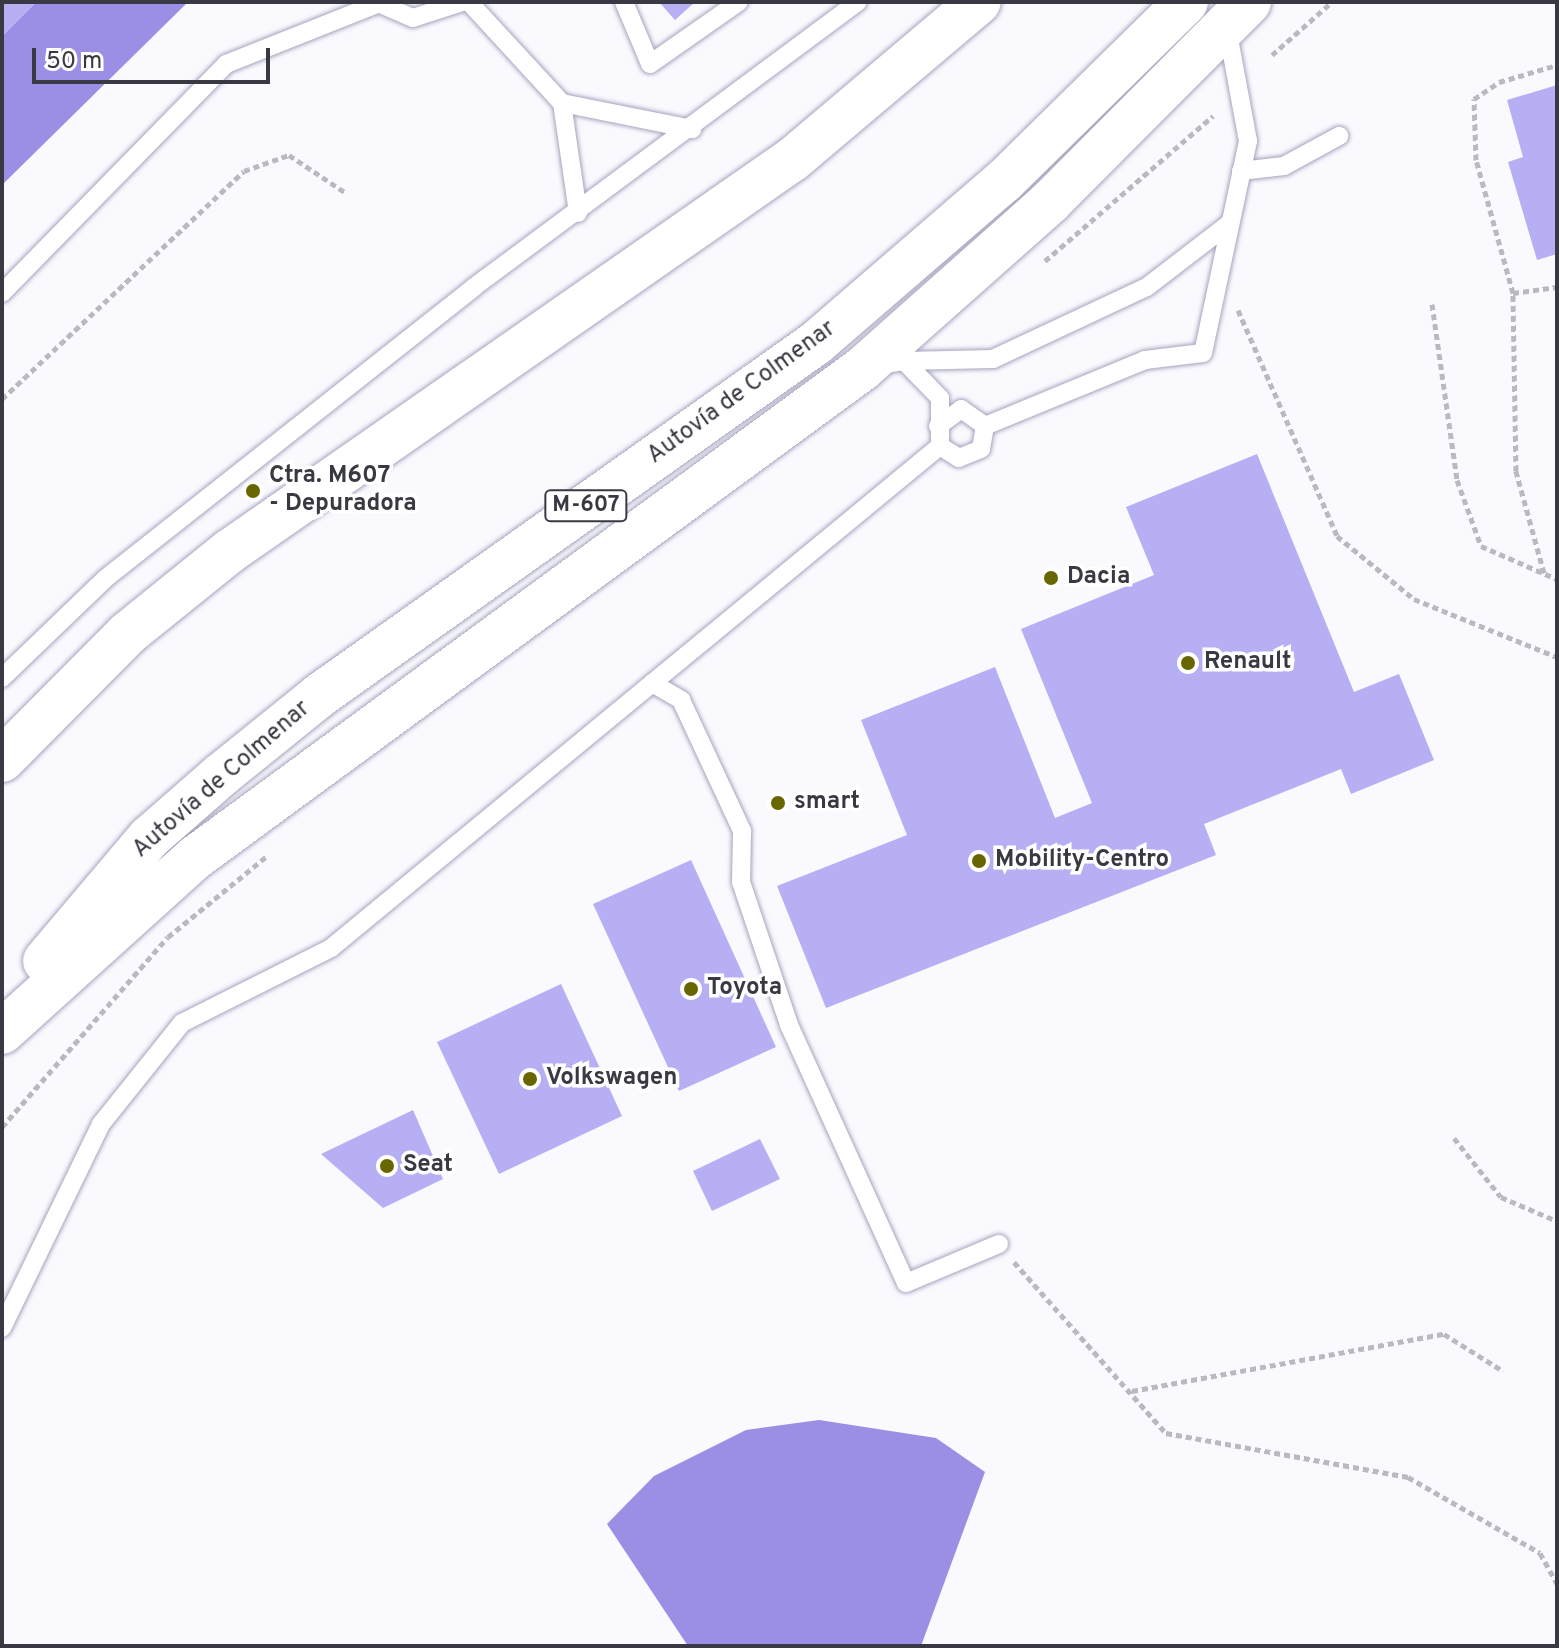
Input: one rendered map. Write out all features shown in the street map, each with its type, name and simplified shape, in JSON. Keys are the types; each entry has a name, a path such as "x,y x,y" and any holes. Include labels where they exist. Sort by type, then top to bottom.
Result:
{"highway":[{"path":"2,760 127,634 230,551 793,159 979,2"},
{"name":"Autovía de Colmenar","path":"2,1021 71,923 209,785 320,695 816,343 1004,181 1186,2"},
{"path":"2,1032 196,857 883,365 1238,15"}],"lane":[{"path":"2,293 226,64 377,3 413,18 462,2"},
{"path":"469,2 562,103 578,213"},
{"path":"624,2 650,64 739,2"},
{"path":"2,678 106,578 578,213 858,2"},
{"path":"985,426 1145,360 1203,353 1248,141 1238,15"},
{"path":"562,103 692,129"},
{"path":"1241,171 1284,166 1339,136"},
{"path":"883,365 993,359 1147,287 1230,223"},
{"path":"883,365 940,398 940,446"},
{"path":"938,426 961,409 985,426"},
{"path":"940,446 959,458 981,449 985,426"},
{"path":"2,1328 101,1124 182,1023 331,948 940,446"},
{"path":"652,683 681,700 742,831 741,882 789,1025 906,1283 999,1244"}],"path":[{"path":"1272,55 1332,2"},
{"path":"1544,573 1516,471 1513,293 1476,160 1474,99 1499,82 1557,65"},
{"path":"1038,266 1110,212 1213,116"},
{"path":"2,399 244,171 289,155 346,193"},
{"path":"1221,268 1289,439 1337,536 1414,599 1557,657"},
{"path":"1513,293 1557,287"},
{"path":"1432,304 1457,480 1481,546 1557,579"},
{"path":"2,1127 168,937 277,848"},
{"path":"1454,1138 1501,1197 1557,1221"},
{"path":"999,1244 1166,1433 1408,1477 1540,1553 1557,1584"},
{"path":"1132,1391 1444,1334 1503,1371"}],"shaded area":[{"path":"36,2 188,2 2,185 2,36"},
{"path":"819,1420 936,1438 985,1472 921,1646 688,1646 607,1524 654,1476 746,1430"}],"building":[{"path":"2,2 36,2 2,36"},
{"path":"659,2 695,2 675,20"},
{"path":"1557,85 1557,254 1537,260 1508,162 1523,157 1507,100"},
{"name":"Renault","path":"1257,454 1354,692 1399,674 1434,760 1351,794 1341,769 1204,824 1216,855 826,1008 777,886 907,835 861,720 995,667 1055,818 1092,803 1021,629 1154,575 1126,507"},
{"name":"Toyota","path":"691,860 776,1047 679,1091 593,904"},
{"name":"Volkswagen","path":"561,984 622,1116 499,1174 437,1042"},
{"name":"Seat","path":"413,1110 443,1179 383,1208 321,1154"},
{"path":"760,1139 780,1179 712,1211 693,1171"}],"place":[{"name":"Ctra. M607 - Depuradora","path":"253,491"},
{"name":"Dacia","path":"1051,578"},
{"name":"Renault","path":"1188,663"},
{"name":"smart","path":"778,803"},
{"name":"Mobility-Centro","path":"979,861"},
{"name":"Toyota","path":"691,989"},
{"name":"Volkswagen","path":"530,1079"},
{"name":"Seat","path":"387,1166"}]}
